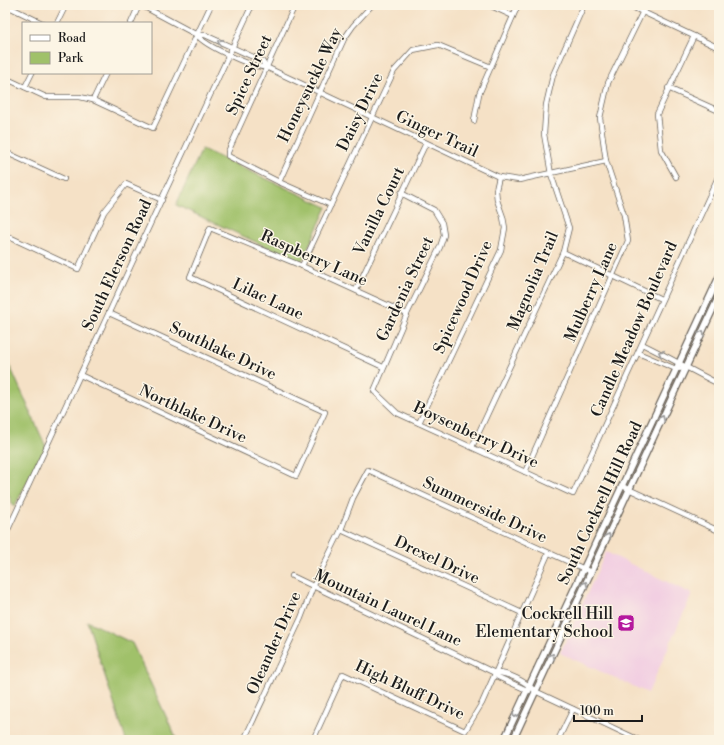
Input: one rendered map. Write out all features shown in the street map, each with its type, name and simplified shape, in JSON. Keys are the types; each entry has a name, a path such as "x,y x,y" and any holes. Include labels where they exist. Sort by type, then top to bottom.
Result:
{"main road":[{"name":"South Cockrell Hill Road","path":"504,740 719,278"},
{"name":"South Cockrell Hill Road","path":"513,740 719,296"}],"street":[{"path":"5,5 40,22"},
{"path":"58,22 66,5"},
{"path":"131,22 140,5"},
{"name":"Ginger Trail","path":"140,5 160,14 168,20 197,35 205,35 262,61 266,67 371,118 499,177 519,180 606,161"},
{"path":"5,78 46,97 80,97 93,100 153,128 211,5"},
{"name":"South Elerson Road","path":"5,536 252,5"},
{"name":"Spice Street","path":"279,182 228,156 228,152 295,5"},
{"name":"Honeysuckle Way","path":"279,182 344,39 353,26 372,5"},
{"path":"489,5 513,16"},
{"path":"474,121 479,94 518,5"},
{"name":"Magnolia Trail","path":"472,447 562,252 569,228 551,174 544,134 546,105 553,75 584,5"},
{"path":"628,5 719,48"},
{"name":"Mulberry Lane","path":"525,472 628,241 624,215 606,161 600,118 608,83 646,5"},
{"name":"Ginger Trail","path":"197,35 201,41 259,68 266,67"},
{"path":"676,177 661,150 656,114 694,36"},
{"name":"Daisy Drive","path":"302,266 394,71 414,50 438,45 491,67"},
{"path":"25,87 32,74"},
{"path":"93,100 106,74"},
{"path":"668,88 719,111"},
{"name":"Vanilla Court","path":"356,290 426,143"},
{"path":"5,152 64,179"},
{"name":"Candle Meadow Boulevard","path":"573,494 719,175"},
{"name":"Spicewood Drive","path":"419,423 502,246 505,228 497,200 496,190 499,177"},
{"path":"279,182 331,205"},
{"path":"5,235 78,269 104,212 126,184 162,200"},
{"name":"Gardenia Street","path":"374,391 383,367 440,247 444,235 442,223 434,210 401,193"},
{"name":"Raspberry Lane","path":"210,228 302,266 407,314"},
{"name":"Lilac Lane","path":"210,228 190,277 383,367"},
{"path":"562,252 661,299"},
{"name":"Southlake Drive","path":"109,313 325,412 296,476"},
{"path":"642,344 680,362 686,368 719,384"},
{"path":"638,353 676,369 686,368"},
{"name":"Northlake Drive","path":"80,375 296,476"},
{"name":"Boysenberry Drive","path":"374,391 397,413 573,494"},
{"name":"Oleander Drive","path":"244,740 301,618 313,587 341,530 353,498 368,470"},
{"name":"Summerside Drive","path":"368,470 548,554 591,572"},
{"path":"622,486 719,531"},
{"name":"Drexel Drive","path":"341,530 522,614"},
{"path":"495,673 548,554"},
{"name":"Mountain Laurel Lane","path":"292,576 495,673 498,677 535,691 639,740"},
{"name":"High Bluff Drive","path":"313,740 343,674 466,731 482,703 495,673"},
{"path":"558,740 573,709"},
{"path":"624,740 627,734"}],"shaded area":[{"name":"Cockrell Hill Elementary School","path":"606,552 692,594 648,693 560,653"}],"green space":[{"path":"202,149 327,207 301,263 176,205"},
{"path":"5,355 46,447 14,507 5,487"},
{"path":"87,621 132,643 177,740 126,740"}],"place":[{"name":"Cockrell Hill Elementary School","path":"626,623"}]}
